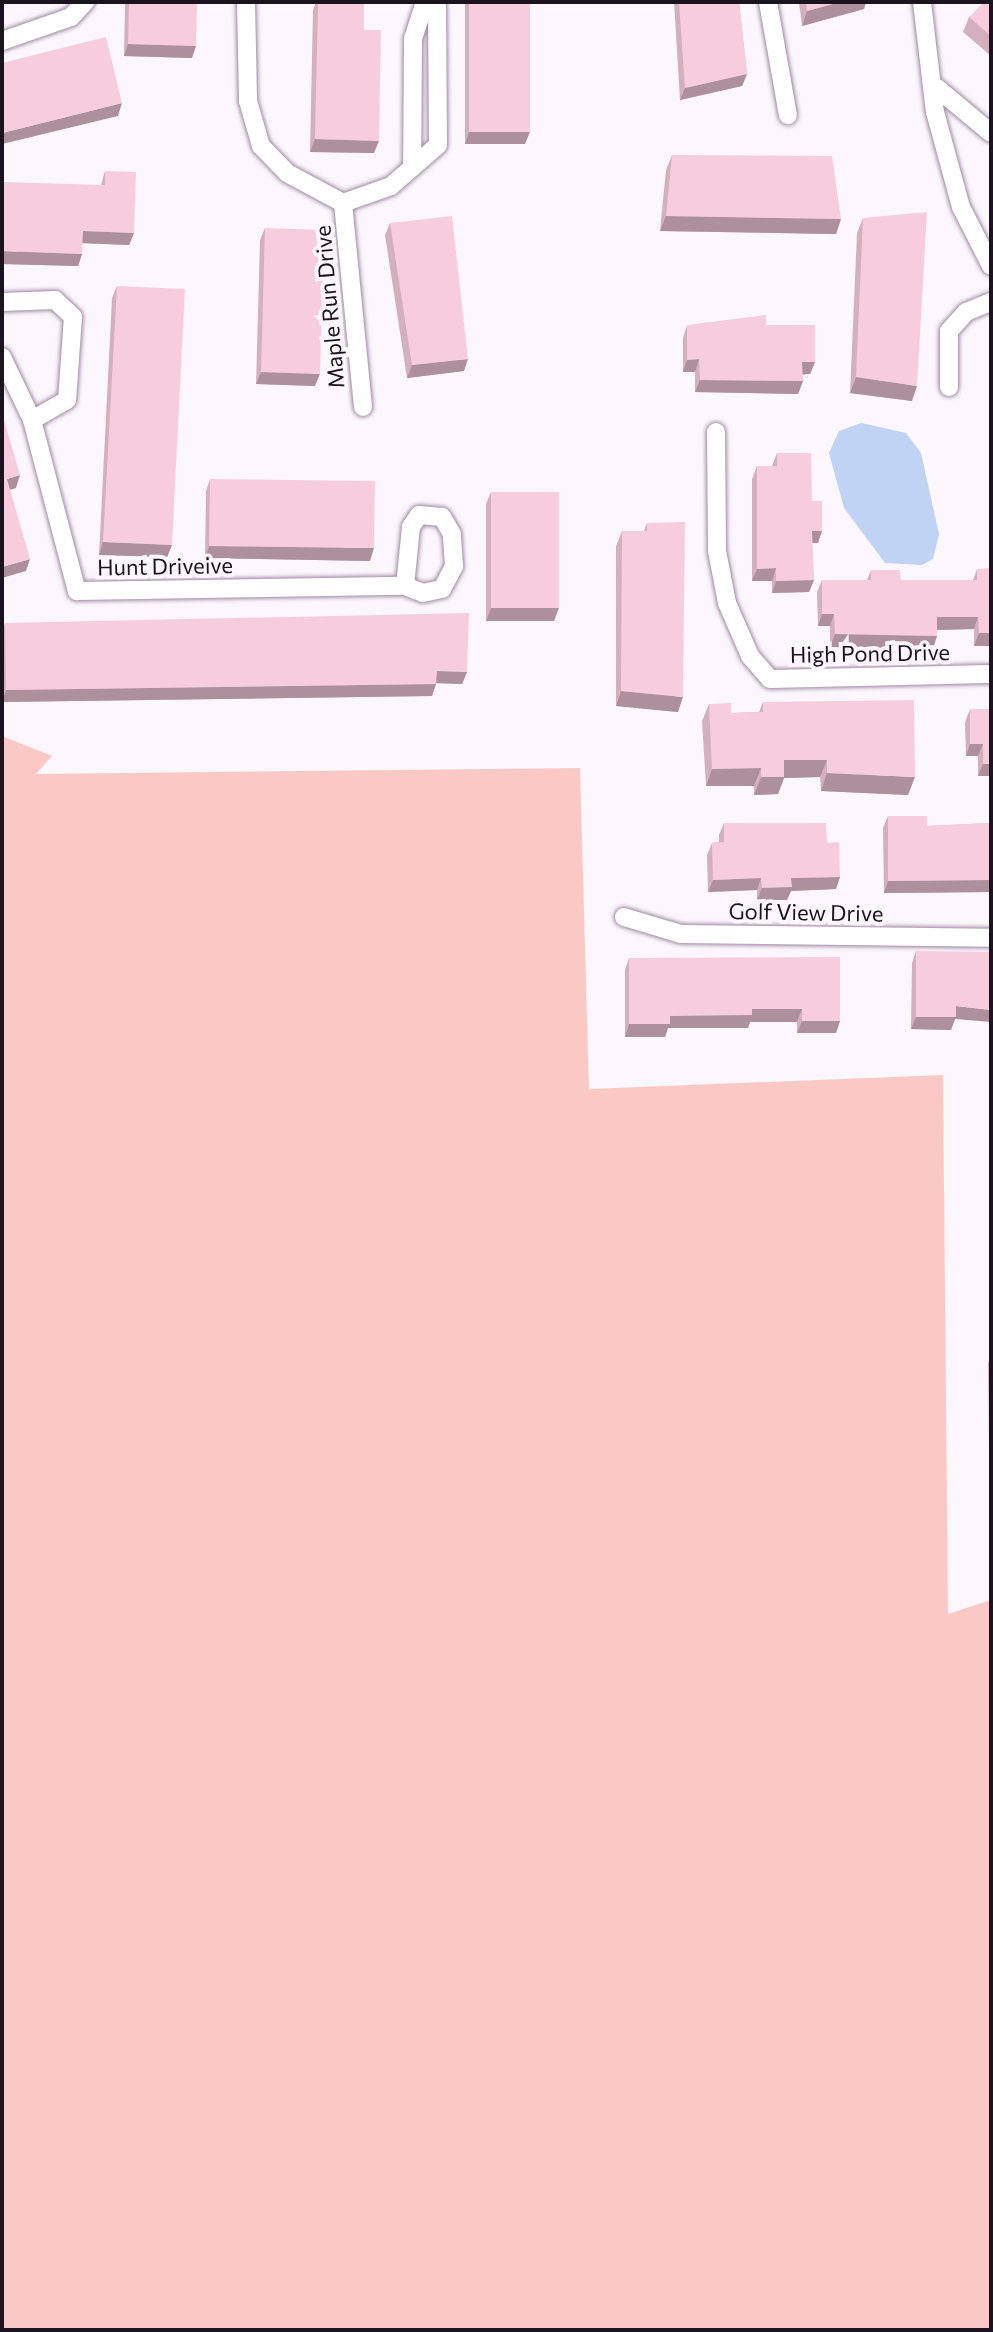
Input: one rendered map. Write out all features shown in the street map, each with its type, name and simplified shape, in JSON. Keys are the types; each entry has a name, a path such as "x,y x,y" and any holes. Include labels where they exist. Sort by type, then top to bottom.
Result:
{"street":[{"path":"2,41 71,17 85,2"},
{"name":"Maple Run Drive","path":"246,2 248,101 261,146 287,173 343,203 391,186 432,154 440,130 434,5 423,8 413,39 412,167"},
{"path":"768,2 788,115"},
{"path":"922,2 937,88 935,112 961,207 991,266"},
{"path":"937,88 991,133"},
{"name":"Maple Run Drive","path":"343,203 363,407"},
{"path":"2,302 55,300 73,317 67,400 32,420"},
{"path":"949,387 949,331 966,312 991,302"},
{"name":"Hunt Driveive","path":"2,357 32,420 77,591 405,586"},
{"name":"High Pond Drive","path":"716,432 717,551 727,603 750,656 770,679 991,674"},
{"name":"Golf View Drive","path":"624,917 681,934 991,938"}],"shaded area":[{"path":"2,736 52,756 36,774 580,768 589,1089 943,1075 948,1614 991,1600 991,2330 2,2330"}],"water":[{"path":"861,423 906,433 921,453 939,534 933,559 922,565 885,563 844,508 829,453 839,431"}],"building":[{"path":"129,2 197,2 196,46 128,44"},
{"path":"318,2 364,2 364,30 381,30 379,141 315,139"},
{"path":"469,2 530,2 530,132 469,132"},
{"path":"679,2 739,2 747,74 685,88"},
{"path":"806,2 840,2 807,11"},
{"path":"984,2 991,2 991,36 969,17"},
{"path":"106,37 122,103 2,133 2,63"},
{"path":"672,155 832,156 841,219 666,216"},
{"path":"105,171 136,172 134,233 83,231 82,254 2,251 2,182 105,185"},
{"path":"927,212 917,386 856,377 863,218"},
{"path":"452,216 468,359 412,365 390,223"},
{"path":"265,228 324,230 320,374 261,372"},
{"path":"117,286 185,289 172,545 103,542"},
{"path":"766,315 766,325 815,325 815,362 802,362 803,381 700,380 699,359 687,360 687,325"},
{"path":"2,413 20,475 7,479 30,559 2,567"},
{"path":"777,453 811,453 812,501 822,501 822,531 812,531 814,580 776,581 776,568 757,569 757,466 777,466"},
{"path":"210,479 375,481 374,548 209,546"},
{"path":"491,492 559,492 559,608 491,608"},
{"path":"685,522 683,697 621,691 622,531 647,531 647,523"},
{"path":"991,568 991,633 979,633 978,617 937,617 937,636 835,634 834,614 822,614 822,580 871,580 871,570 900,570 901,580 977,580 977,569"},
{"path":"469,613 467,672 437,671 436,684 6,690 5,623"},
{"path":"914,700 915,777 827,773 827,760 784,760 784,777 761,777 761,768 712,769 709,704 731,703 731,713 763,712 763,702"},
{"path":"970,709 991,709 991,764 983,764 983,744 970,744"},
{"path":"888,816 927,816 927,826 991,823 991,880 888,881"},
{"path":"724,823 826,823 827,843 839,842 840,877 791,878 792,887 762,888 761,878 713,880 712,843 724,842"},
{"path":"916,951 991,952 991,1010 956,1006 956,1017 916,1017"},
{"path":"840,957 840,1021 802,1021 802,1009 752,1009 752,1015 670,1016 670,1024 629,1024 629,958"}]}
